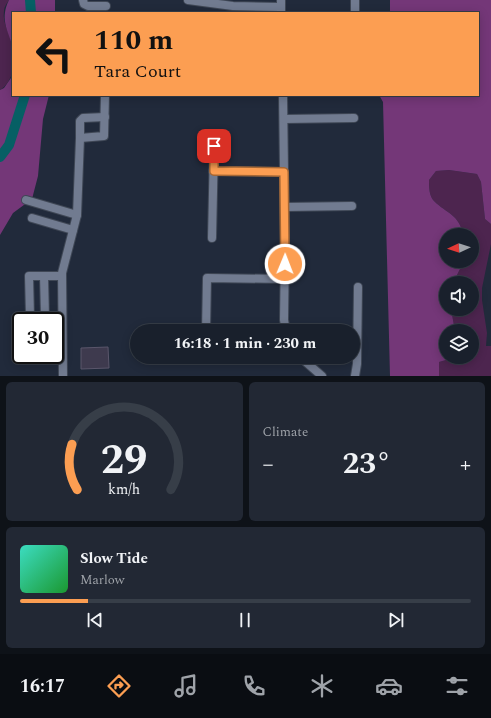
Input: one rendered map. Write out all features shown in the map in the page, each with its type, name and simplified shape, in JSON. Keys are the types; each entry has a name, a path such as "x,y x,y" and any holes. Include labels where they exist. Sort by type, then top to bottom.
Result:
{"street":[{"path":"83,0 84,4 88,6 106,6"},
{"path":"188,0 233,6 281,7"},
{"path":"355,0 355,12"},
{"path":"80,138 104,136 105,96"},
{"path":"283,96 285,324"},
{"path":"61,312 62,276 77,215 80,121 83,118 105,117"},
{"path":"284,119 354,118"},
{"path":"212,238 214,146"},
{"path":"214,171 284,172"},
{"path":"26,200 77,215"},
{"path":"285,207 352,206"},
{"path":"32,218 73,230"},
{"path":"30,312 29,276 62,276"},
{"path":"44,276 45,312"},
{"path":"206,324 207,278 285,280"},
{"path":"355,376 358,287"},
{"path":"63,364 63,376"},
{"path":"308,364 322,376"}],"shaded area":[{"path":"0,0 9,0 4,8 4,20 12,43 12,71 8,82 0,90"},
{"path":"9,0 55,0 55,12 12,12 12,44 5,24 6,6"},
{"path":"390,0 491,0 491,224 485,219 481,182 477,174 449,170 436,171 429,180 431,197 456,219 461,228 439,228 439,268 460,268 456,276 439,276 439,316 452,316 454,324 439,324 439,376 390,376 383,102 380,96 479,96 479,12 390,12"},
{"path":"12,76 12,96 49,96 43,119 38,176 32,199 13,213 0,235 0,90 4,88"},
{"path":"449,170 477,174 481,182 485,219 491,224 491,244 482,288 482,300 487,333 486,346 491,346 491,376 439,376 439,364 479,364 479,324 454,324 452,316 479,316 479,276 456,276 460,268 479,268 479,228 461,228 459,223 452,215 434,201 431,197 429,180 436,171"}],"building":[{"path":"108,347 109,368 81,369 81,348"}],"waterway":[{"path":"30,0 31,12"},
{"path":"0,157 9,145 25,96"}],"route":[{"path":"214,146 214,171 284,172 285,264"}]}
